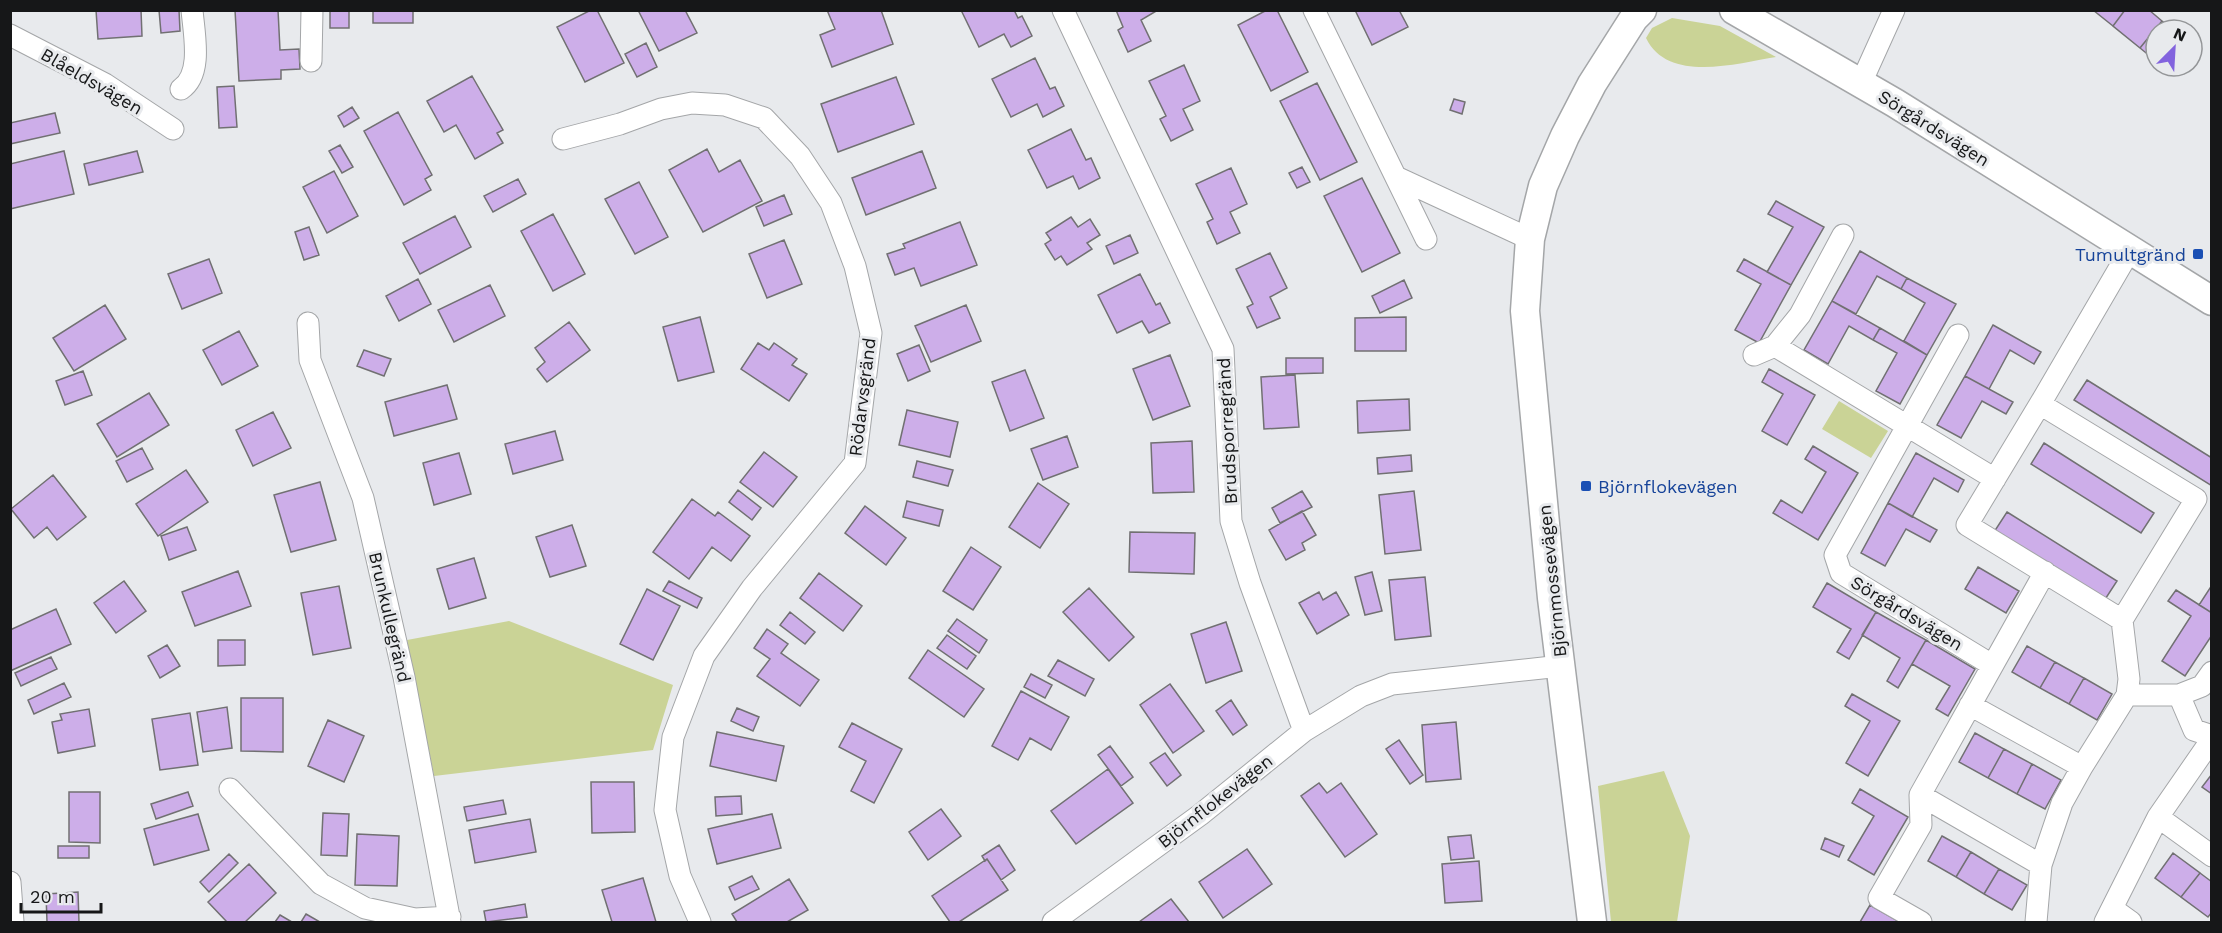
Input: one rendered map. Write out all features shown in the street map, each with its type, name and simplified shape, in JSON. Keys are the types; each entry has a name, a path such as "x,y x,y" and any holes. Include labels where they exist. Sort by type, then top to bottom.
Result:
{"street":[{"path":"180,89 188,84 193,73 192,10"},
{"path":"311,61 312,10"},
{"name":"Brudsporregränd","path":"1063,10 1223,349 1231,521 1250,583 1304,731"},
{"path":"1314,10 1426,239"},
{"name":"Sörgårdsvägen","path":"1734,10 1861,83 2211,301"},
{"path":"1861,83 1894,10"},
{"name":"Björnmossevägen","path":"1592,922 1552,598 1524,311 1530,240 1543,186 1565,136 1592,84 1638,14"},
{"name":"Blåeldsvägen","path":"10,35 105,84 172,129"},
{"name":"Rödarvsgränd","path":"562,139 620,124 661,109 692,103 725,105 764,118 800,156 831,203 855,266 871,333 855,463 752,588 704,656 673,737 665,810 680,876 700,922"},
{"path":"1396,177 1530,240"},
{"path":"1754,355 1775,346 1800,315 1844,236"},
{"path":"2122,620 1967,525 2130,250"},
{"name":"Brunkullegränd","path":"230,789 321,884 365,908 415,919 450,920 404,677 363,498 310,360 308,323"},
{"name":"Sörgårdsvägen","path":"1958,335 1835,555 1841,573 1992,665"},
{"path":"1775,346 1995,479"},
{"path":"2036,922 2042,865 2062,803 2127,695 2129,679 2122,620 2196,499 2040,404"},
{"path":"1921,922 1879,898 1921,825 1920,795 2045,573"},
{"name":"Björnflokevägen","path":"1053,922 1200,815 1304,731 1360,696 1392,684 1561,666"},
{"path":"2127,695 2178,695 2202,686 2211,672"},
{"path":"2131,922 2109,916 2158,817 2211,738 2194,730 2178,695"},
{"path":"1970,705 2082,767"},
{"path":"1920,795 2042,865"},
{"path":"2158,817 2211,856"},
{"path":"10,882 13,922"}],"green space":[{"path":"1672,18 1720,26 1776,57 1705,67 1687,66 1670,61 1656,52 1646,38 1652,28"},
{"path":"1839,401 1888,431 1871,458 1822,429"},
{"path":"509,621 673,685 653,750 434,776 407,640"},
{"path":"1664,771 1690,836 1677,922 1611,922 1598,786"}],"building":[{"path":"96,10 141,10 142,36 98,39"},
{"path":"159,10 179,10 180,31 161,33"},
{"path":"235,10 278,10 280,50 299,49 300,69 281,70 281,79 239,81"},
{"path":"330,10 349,10 349,28 330,28"},
{"path":"373,10 413,10 413,23 373,23"},
{"path":"591,10 597,10 624,63 585,82 557,27"},
{"path":"638,10 685,10 697,33 659,51"},
{"path":"827,10 881,10 893,44 832,67 820,35 835,29"},
{"path":"961,10 1014,10 1018,18 1022,16 1032,36 1011,47 1004,34 979,47"},
{"path":"1116,10 1158,10 1141,20 1151,41 1128,52 1118,30 1123,27"},
{"path":"1267,10 1277,10 1308,72 1271,91 1238,25"},
{"path":"1355,10 1399,10 1408,27 1372,45"},
{"path":"2093,10 2125,10 2113,26"},
{"path":"2125,10 2149,10 2158,18 2144,18 2144,43 2140,48 2113,26"},
{"path":"646,43 657,67 637,77 625,54"},
{"path":"1035,58 1050,89 1055,87 1064,106 1043,117 1037,104 1011,117 992,79"},
{"path":"1184,65 1200,101 1183,109 1193,130 1171,141 1160,119 1166,116 1149,81"},
{"path":"472,76 503,130 497,133 503,143 475,159 456,125 444,132 427,101"},
{"path":"896,77 914,124 838,152 821,104"},
{"path":"1317,83 1357,162 1320,180 1280,101"},
{"path":"234,86 237,127 219,128 217,87"},
{"path":"1454,99 1465,102 1462,114 1450,110"},
{"path":"352,107 359,118 344,127 338,116"},
{"path":"398,112 432,175 425,179 431,190 404,205 364,131"},
{"path":"55,113 60,133 10,144 10,123"},
{"path":"1071,129 1086,160 1091,158 1100,178 1079,189 1073,176 1047,188 1028,150"},
{"path":"340,145 353,167 342,173 329,151"},
{"path":"707,149 719,172 740,160 762,201 703,232 669,170"},
{"path":"64,151 74,194 10,209 10,164"},
{"path":"137,151 143,172 89,185 84,164"},
{"path":"922,151 936,188 866,215 852,178"},
{"path":"1302,167 1310,182 1297,188 1289,173"},
{"path":"1231,168 1247,204 1230,212 1240,233 1217,244 1207,222 1213,219 1196,184"},
{"path":"334,171 358,216 327,233 303,187"},
{"path":"1362,178 1400,253 1362,272 1324,196"},
{"path":"518,179 526,194 493,212 484,196"},
{"path":"639,182 668,237 635,254 605,199"},
{"path":"784,195 792,214 764,226 756,207"},
{"path":"1776,201 1824,227 1791,285 1767,272 1793,227 1768,214"},
{"path":"553,214 585,274 553,291 521,231"},
{"path":"455,216 471,247 420,274 403,243"},
{"path":"1071,217 1078,227 1090,219 1100,235 1087,243 1092,249 1067,265 1061,256 1055,260 1045,244 1051,240 1046,233"},
{"path":"960,222 977,265 921,286 914,268 895,275 887,254 905,248 903,244"},
{"path":"309,227 319,255 304,260 295,232"},
{"path":"1130,235 1138,253 1114,264 1106,246"},
{"path":"784,240 802,284 767,298 749,254"},
{"path":"1860,251 1907,278 1901,289 1877,276 1856,314 1832,301"},
{"path":"1270,253 1287,288 1270,297 1280,318 1257,328 1247,307 1253,304 1236,269"},
{"path":"209,259 222,293 182,309 168,274"},
{"path":"1744,259 1791,285 1759,343 1735,330 1761,284 1737,271"},
{"path":"1140,274 1156,305 1160,303 1170,323 1149,333 1142,321 1117,333 1098,295"},
{"path":"1907,278 1956,304 1927,355 1904,341 1925,303 1901,289"},
{"path":"418,279 431,304 399,321 386,296"},
{"path":"1404,280 1412,298 1380,313 1372,296"},
{"path":"490,285 505,316 454,342 438,310"},
{"path":"1832,301 1880,328 1873,340 1849,326 1828,364 1804,350"},
{"path":"105,305 126,339 74,371 53,338"},
{"path":"966,305 981,341 931,362 915,326"},
{"path":"700,317 714,372 678,381 663,327"},
{"path":"1406,317 1406,351 1355,351 1355,318"},
{"path":"569,322 590,350 547,382 537,369 545,362 535,348"},
{"path":"1993,325 2041,352 2034,364 2010,350 1989,389 1965,376"},
{"path":"1880,328 1927,355 1900,404 1876,391 1897,353 1873,340"},
{"path":"239,331 258,366 222,385 203,350"},
{"path":"758,343 769,350 774,343 797,359 792,365 807,374 789,401 741,369"},
{"path":"919,345 930,371 908,381 897,354"},
{"path":"364,350 391,359 384,376 357,366"},
{"path":"1170,355 1190,406 1153,420 1133,369"},
{"path":"1286,358 1323,358 1323,373 1286,374"},
{"path":"1769,369 1815,395 1787,445 1762,431 1783,394 1762,382"},
{"path":"1025,370 1044,418 1010,431 992,382"},
{"path":"83,371 92,395 65,405 56,381"},
{"path":"1295,375 1299,427 1264,429 1261,377"},
{"path":"1965,376 2013,402 2006,414 1982,401 1961,438 1937,425"},
{"path":"2087,380 2212,458 2212,486 2074,400"},
{"path":"447,385 457,419 394,436 385,402"},
{"path":"149,393 169,425 117,457 97,424"},
{"path":"1409,399 1410,430 1358,433 1357,401"},
{"path":"907,410 958,422 950,457 899,445"},
{"path":"273,412 291,448 253,466 236,430"},
{"path":"555,431 563,460 513,474 505,444"},
{"path":"1067,436 1078,467 1043,480 1031,449"},
{"path":"1192,441 1194,492 1153,493 1151,443"},
{"path":"2044,443 2154,513 2141,533 2031,464"},
{"path":"1813,446 1858,473 1818,540 1773,513 1781,500 1802,513 1826,472 1805,459"},
{"path":"142,448 153,469 127,482 116,461"},
{"path":"764,452 797,477 773,507 740,482"},
{"path":"459,453 471,494 434,505 423,463"},
{"path":"1916,453 1964,480 1958,492 1934,478 1912,517 1888,503"},
{"path":"1411,455 1412,471 1378,474 1377,458"},
{"path":"917,461 953,470 948,486 913,477"},
{"path":"186,470 208,502 158,536 136,504"},
{"path":"53,475 86,517 57,540 47,527 34,538 11,509"},
{"path":"320,482 336,540 291,552 274,495"},
{"path":"1038,483 1069,504 1040,548 1009,527"},
{"path":"738,490 761,508 752,520 729,502"},
{"path":"1302,491 1312,507 1280,523 1272,508"},
{"path":"1414,491 1421,550 1385,554 1379,495"},
{"path":"692,499 715,516 718,512 750,536 731,561 712,547 689,579 653,552"},
{"path":"907,501 943,510 939,526 903,517"},
{"path":"1888,503 1937,530 1930,542 1906,529 1885,566 1861,553"},
{"path":"865,506 906,538 886,565 845,533"},
{"path":"1302,511 1316,535 1302,543 1305,550 1286,560 1269,530"},
{"path":"2007,512 2117,581 2104,601 1994,532"},
{"path":"572,525 586,566 550,577 536,537"},
{"path":"187,527 196,550 169,560 161,536"},
{"path":"1130,532 1195,533 1194,574 1129,572"},
{"path":"971,547 1001,567 973,610 943,591"},
{"path":"474,558 486,598 449,609 437,569"},
{"path":"1978,567 2019,591 2006,613 1965,589"},
{"path":"238,571 251,606 195,626 182,592"},
{"path":"1372,572 1382,611 1365,615 1355,577"},
{"path":"819,573 862,606 843,631 800,598"},
{"path":"1425,577 1431,636 1395,640 1389,580"},
{"path":"124,581 146,611 116,633 94,603"},
{"path":"669,581 702,598 697,608 663,591"},
{"path":"1827,583 1876,612 1849,659 1837,652 1851,629 1813,607"},
{"path":"2212,585 2212,613 2199,605"},
{"path":"339,586 351,648 313,655 301,593"},
{"path":"1089,588 1134,637 1109,661 1063,612"},
{"path":"647,589 680,606 653,660 620,644"},
{"path":"2176,590 2212,613 2212,635 2185,676 2162,661 2191,616 2168,601"},
{"path":"1319,592 1323,600 1336,592 1349,615 1317,634 1299,603"},
{"path":"56,609 71,644 10,671 10,630"},
{"path":"790,612 815,632 805,644 780,625"},
{"path":"1876,612 1926,640 1898,688 1887,681 1900,658 1862,635"},
{"path":"957,619 987,640 979,653 948,631"},
{"path":"1226,622 1242,671 1206,683 1191,634"},
{"path":"767,629 788,644 781,653 819,680 800,706 757,676 770,659 754,648"},
{"path":"947,635 976,656 967,669 937,648"},
{"path":"218,640 245,640 245,665 218,666"},
{"path":"1926,640 1975,669 1948,716 1936,709 1950,686 1912,664"},
{"path":"167,645 180,666 160,678 148,656"},
{"path":"2027,646 2055,662 2040,688 2012,672"},
{"path":"928,650 984,689 964,717 909,678"},
{"path":"51,657 57,669 21,686 15,673"},
{"path":"1058,660 1094,679 1085,696 1048,676"},
{"path":"2055,662 2084,678 2069,704 2040,688"},
{"path":"1031,674 1052,685 1045,698 1024,687"},
{"path":"2084,678 2112,694 2097,720 2069,704"},
{"path":"64,683 71,697 34,714 28,700"},
{"path":"1170,684 1204,731 1173,753 1140,705"},
{"path":"1021,691 1069,717 1051,750 1030,738 1018,760 992,746"},
{"path":"1852,694 1900,721 1868,776 1846,763 1870,721 1845,706"},
{"path":"241,698 283,698 283,752 241,751"},
{"path":"1231,700 1247,725 1233,735 1216,711"},
{"path":"227,707 232,748 203,752 197,712"},
{"path":"737,708 759,717 753,731 731,721"},
{"path":"89,709 95,746 58,753 52,722 62,720 60,714"},
{"path":"190,713 198,765 160,770 152,719"},
{"path":"328,720 364,736 344,782 308,766"},
{"path":"1456,722 1461,779 1426,782 1422,725"},
{"path":"852,723 902,749 874,803 851,791 866,761 839,747"},
{"path":"717,732 784,746 776,781 710,766"},
{"path":"1975,733 2004,749 1988,778 1959,762"},
{"path":"1399,740 1423,775 1410,784 1386,749"},
{"path":"1110,746 1133,777 1121,786 1098,755"},
{"path":"2004,749 2032,764 2017,794 1988,778"},
{"path":"1165,753 1181,775 1167,786 1150,763"},
{"path":"2032,764 2061,780 2045,809 2017,794"},
{"path":"1108,769 1133,803 1076,844 1051,811"},
{"path":"2212,774 2212,794 2202,787"},
{"path":"591,782 634,782 635,832 592,833"},
{"path":"1319,783 1327,793 1341,783 1377,834 1345,857 1301,796"},
{"path":"1860,789 1908,817 1874,875 1848,860 1874,816 1852,803"},
{"path":"69,792 100,792 100,843 69,842"},
{"path":"188,792 193,806 156,819 151,804"},
{"path":"741,796 742,814 716,816 715,797"},
{"path":"503,800 506,814 467,821 464,807"},
{"path":"941,809 961,836 928,860 909,832"},
{"path":"323,813 349,814 347,856 321,855"},
{"path":"198,814 209,850 154,865 144,829"},
{"path":"772,814 781,848 717,864 708,829"},
{"path":"530,819 536,852 475,863 469,830"},
{"path":"357,834 399,836 397,886 355,885"},
{"path":"1471,835 1474,858 1451,860 1448,837"},
{"path":"1942,836 1971,852 1956,877 1928,861"},
{"path":"1825,838 1844,846 1839,857 1821,849"},
{"path":"999,845 1015,870 1001,880 987,859 985,861 982,856"},
{"path":"58,846 89,846 89,858 58,858"},
{"path":"1247,849 1272,884 1223,918 1199,882"},
{"path":"1971,852 1999,869 1984,894 1956,877"},
{"path":"2173,853 2200,873 2181,897 2155,878"},
{"path":"229,854 238,863 209,892 200,882"},
{"path":"987,859 1008,890 959,922 950,922 932,896"},
{"path":"1479,861 1482,901 1445,903 1442,864"},
{"path":"249,864 276,893 245,922 227,922 208,902"},
{"path":"1999,869 2027,885 2012,910 1984,894"},
{"path":"2200,873 2212,882 2212,912 2208,917 2181,897"},
{"path":"752,876 759,889 735,900 729,887"},
{"path":"643,878 656,922 612,922 602,890"},
{"path":"789,879 808,910 787,922 737,922 732,914"},
{"path":"78,892 79,922 47,922 46,894"},
{"path":"1171,899 1189,922 1139,922"},
{"path":"525,904 527,917 486,922 484,911"},
{"path":"1870,905 1900,922 1860,922"},
{"path":"306,914 320,922 301,922"},
{"path":"280,915 292,922 275,922"}],"place":[{"name":"Tumultgränd","path":"2198,254"},
{"name":"Björnflokevägen","path":"1586,486"}]}
